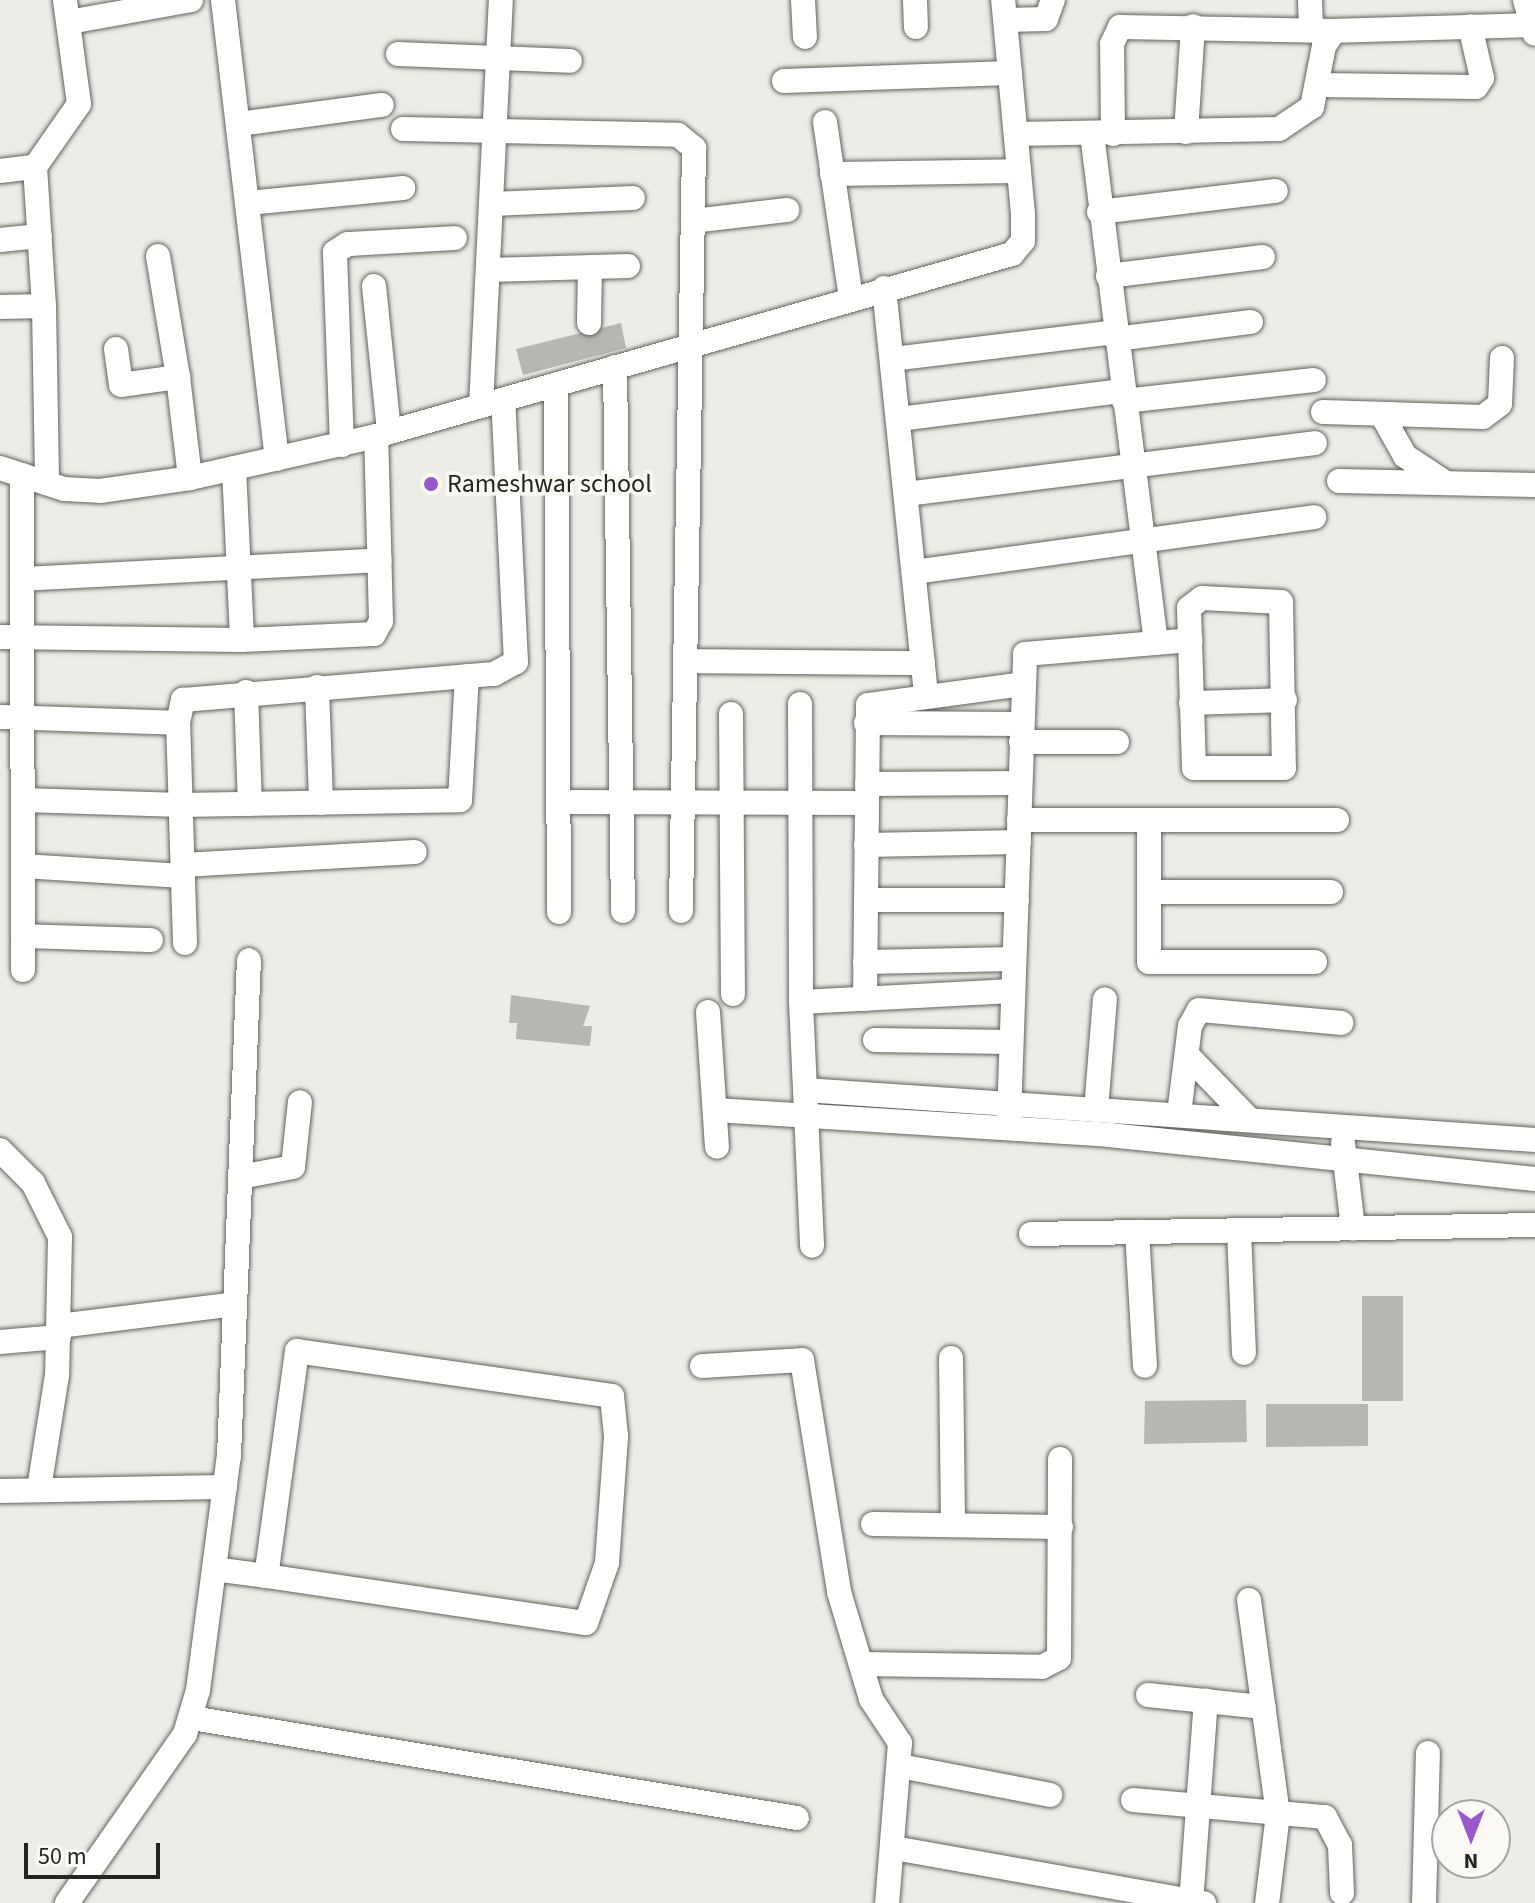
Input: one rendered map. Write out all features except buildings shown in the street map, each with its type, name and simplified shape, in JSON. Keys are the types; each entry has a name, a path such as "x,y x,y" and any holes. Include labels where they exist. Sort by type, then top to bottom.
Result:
{"street":[{"path":"47,483 44,306 35,167 79,104 67,11 191,0"},
{"path":"223,0 277,459"},
{"path":"185,943 178,723 183,700 246,692 467,676 507,670 516,662 492,403 489,270 501,0"},
{"path":"803,0 805,37"},
{"path":"915,0 916,27"},
{"path":"23,970 23,936 11,903 23,866 23,800 11,718 11,637 22,579 11,471 47,483 100,491 190,478 383,434 884,288 1012,254 1023,241 1005,10 1046,19 1053,0"},
{"path":"1016,134 1279,129 1299,121 1312,107 1322,31 1310,0"},
{"path":"1156,643 1099,212 1102,134 1114,34 1128,24 1322,31 1470,26 1533,29 1525,0"},
{"path":"1186,132 1193,26"},
{"path":"1317,85 1476,87 1482,78 1470,26"},
{"path":"398,54 570,61"},
{"path":"784,81 1010,73"},
{"path":"239,124 382,105"},
{"path":"825,122 851,298"},
{"path":"403,129 678,135 694,148 681,911"},
{"path":"0,171 35,167"},
{"path":"832,174 1019,171"},
{"path":"248,203 403,188"},
{"path":"1099,212 1276,191"},
{"path":"492,204 633,198"},
{"path":"693,221 787,210"},
{"path":"0,240 40,236"},
{"path":"342,445 335,252 348,244 455,238"},
{"path":"158,256 178,377 190,478"},
{"path":"1108,276 1263,257"},
{"path":"489,270 628,266"},
{"path":"589,323 590,267"},
{"path":"11,637 242,640 374,634 381,621 379,560 383,434 374,286"},
{"path":"884,288 926,692"},
{"path":"0,307 44,306"},
{"path":"893,359 1251,322"},
{"path":"116,349 121,385 178,377"},
{"path":"1323,412 1382,415 1495,413 1502,358"},
{"path":"615,367 623,911"},
{"path":"899,419 1314,380"},
{"path":"556,386 559,912"},
{"path":"1382,415 1405,456 1449,483"},
{"path":"906,494 1315,443"},
{"path":"234,468 242,640"},
{"path":"1339,481 1535,485"},
{"path":"914,572 1314,517"},
{"path":"22,579 379,560"},
{"path":"1202,598 1281,602 1285,700 1288,761 1278,770 1194,768 1189,608 1202,598"},
{"path":"1008,1127 1025,654 1190,640"},
{"path":"686,661 923,663"},
{"path":"23,800 181,805 460,800 467,676"},
{"path":"865,999 866,723 873,700 1024,684"},
{"path":"317,687 321,803"},
{"path":"246,692 250,804"},
{"path":"1191,703 1285,700"},
{"path":"800,704 801,1002 812,1246"},
{"path":"731,714 733,994"},
{"path":"11,718 178,723"},
{"path":"866,723 1117,742"},
{"path":"558,802 798,802 867,793 1020,783"},
{"path":"866,845 1149,820 1337,820"},
{"path":"1149,820 1149,962 1315,962"},
{"path":"23,866 183,870 415,852"},
{"path":"1151,892 1331,892"},
{"path":"866,900 1017,900"},
{"path":"23,936 151,940"},
{"path":"865,962 1014,959"},
{"path":"67,1903 192,1718 225,1487 249,960"},
{"path":"801,1002 1013,991"},
{"path":"1096,1110 1105,999"},
{"path":"1179,1114 1187,1055 1199,1010 1341,1023"},
{"path":"708,1012 717,1147"},
{"path":"875,1040 1011,1042"},
{"path":"1187,1055 1249,1119"},
{"path":"806,1101 1008,1127 1345,1156 1535,1179"},
{"path":"715,1110 806,1101 1009,1103 1535,1140"},
{"path":"240,1177 293,1167 300,1102"},
{"path":"1340,1126 1353,1228"},
{"path":"0,1150 33,1183 58,1224 59,1331 39,1489"},
{"path":"1031,1234 1535,1225"},
{"path":"1239,1230 1244,1353"},
{"path":"1137,1232 1145,1366"},
{"path":"0,1342 235,1304"},
{"path":"214,1569 586,1623 607,1563 616,1436 612,1396 297,1351 266,1576"},
{"path":"951,1358 953,1525"},
{"path":"702,1366 802,1360 839,1592 871,1699 900,1743 894,1848 887,1903"},
{"path":"861,1664 1051,1665 1062,1650 1060,1459"},
{"path":"0,1491 225,1487"},
{"path":"873,1524 1061,1527"},
{"path":"1249,1600 1278,1814 1267,1903"},
{"path":"1148,1695 1263,1707"},
{"path":"894,1848 1120,1896 1195,1902 1206,1701"},
{"path":"192,1718 797,1818"},
{"path":"1424,1903 1428,1753"},
{"path":"900,1766 1050,1795"},
{"path":"1133,1800 1325,1817 1333,1824 1342,1893"}],"place":[{"name":"Rameshwar school","path":"431,484"}]}
